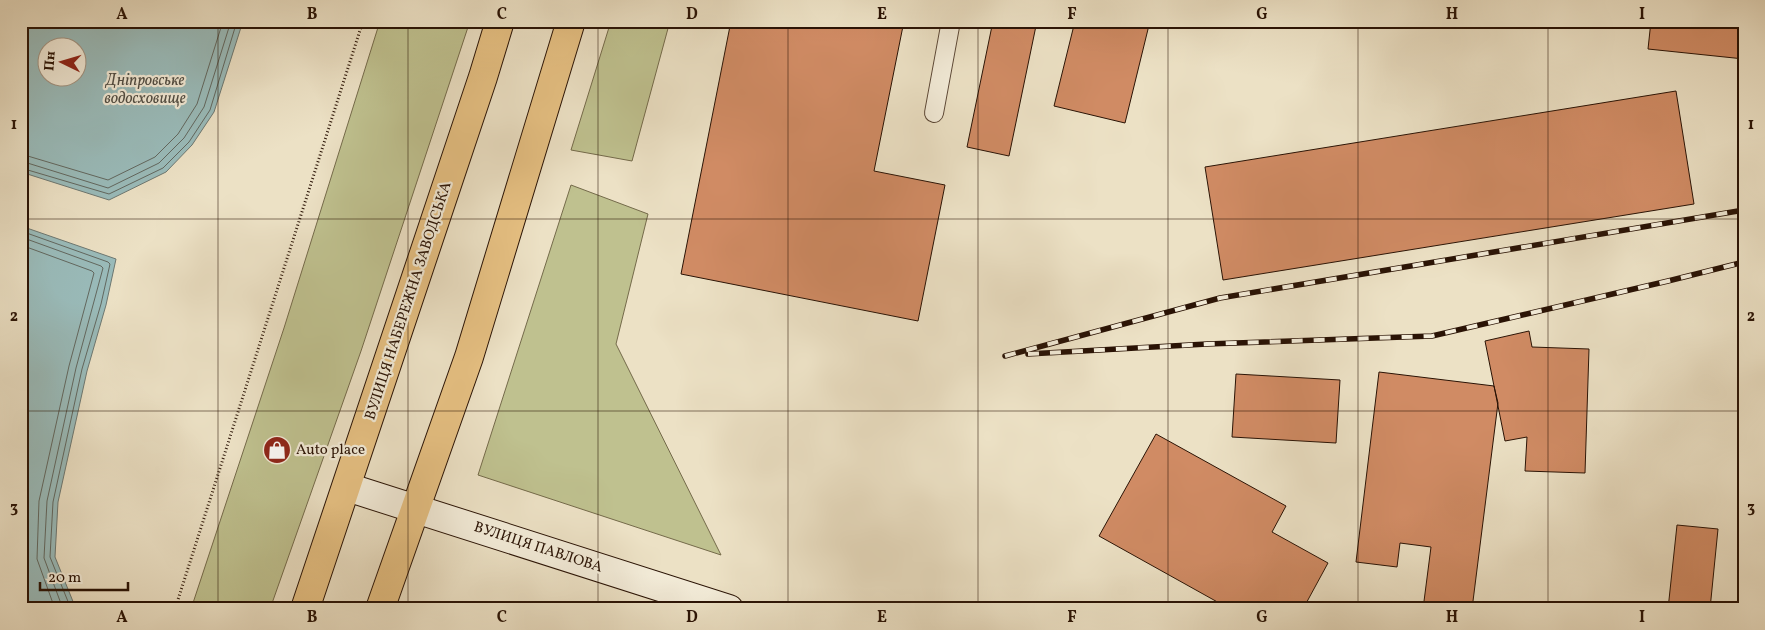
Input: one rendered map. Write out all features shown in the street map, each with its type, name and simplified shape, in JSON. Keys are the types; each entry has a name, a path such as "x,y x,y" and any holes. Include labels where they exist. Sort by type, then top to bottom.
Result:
{"main road":[{"name":"ВУЛИЦЯ НАБЕРЕЖНА ЗАВОДСЬКА","path":"306,609 500,21"},
{"path":"380,609 469,358 571,21"},
{"name":"ВУЛИЦЯ ПАВЛОВА","path":"347,487 729,609"}],"lane":[{"path":"934,113 951,21"}],"path":[{"path":"175,609 363,21"}],"green space":[{"path":"380,21 470,21 361,351 270,609 191,609 284,328"},
{"path":"611,21 670,21 632,161 571,150"},
{"path":"571,185 648,214 616,344 721,555 478,475"}],"water":[{"name":"Дніпровське водосховище","path":"21,21 243,21 214,112 192,145 166,172 109,200 21,172"},
{"path":"21,226 116,259 106,305 87,371 58,502 55,557 74,604 74,609 21,609"}],"building":[{"path":"731,21 904,21 874,171 945,185 918,321 681,274"},
{"path":"993,21 1037,21 1009,156 967,147"},
{"path":"1075,21 1150,21 1125,123 1054,106"},
{"path":"1651,21 1744,21 1744,59 1648,49"},
{"path":"1676,91 1694,204 1223,280 1205,167"},
{"path":"1529,331 1532,347 1589,349 1585,473 1525,471 1527,437 1505,441 1485,341"},
{"path":"1379,372 1494,386 1498,403 1472,609 1423,609 1431,547 1400,543 1397,567 1356,562"},
{"path":"1236,374 1340,380 1336,443 1232,437"},
{"path":"1156,434 1286,506 1272,532 1328,563 1303,609 1230,609 1099,536"},
{"path":"1677,525 1718,529 1710,609 1668,609"}],"railway":[{"path":"1005,356 1220,298 1744,210"},
{"path":"1028,354 1207,344 1432,336 1744,262"}],"place":[{"name":"Auto place","path":"277,450"}]}
